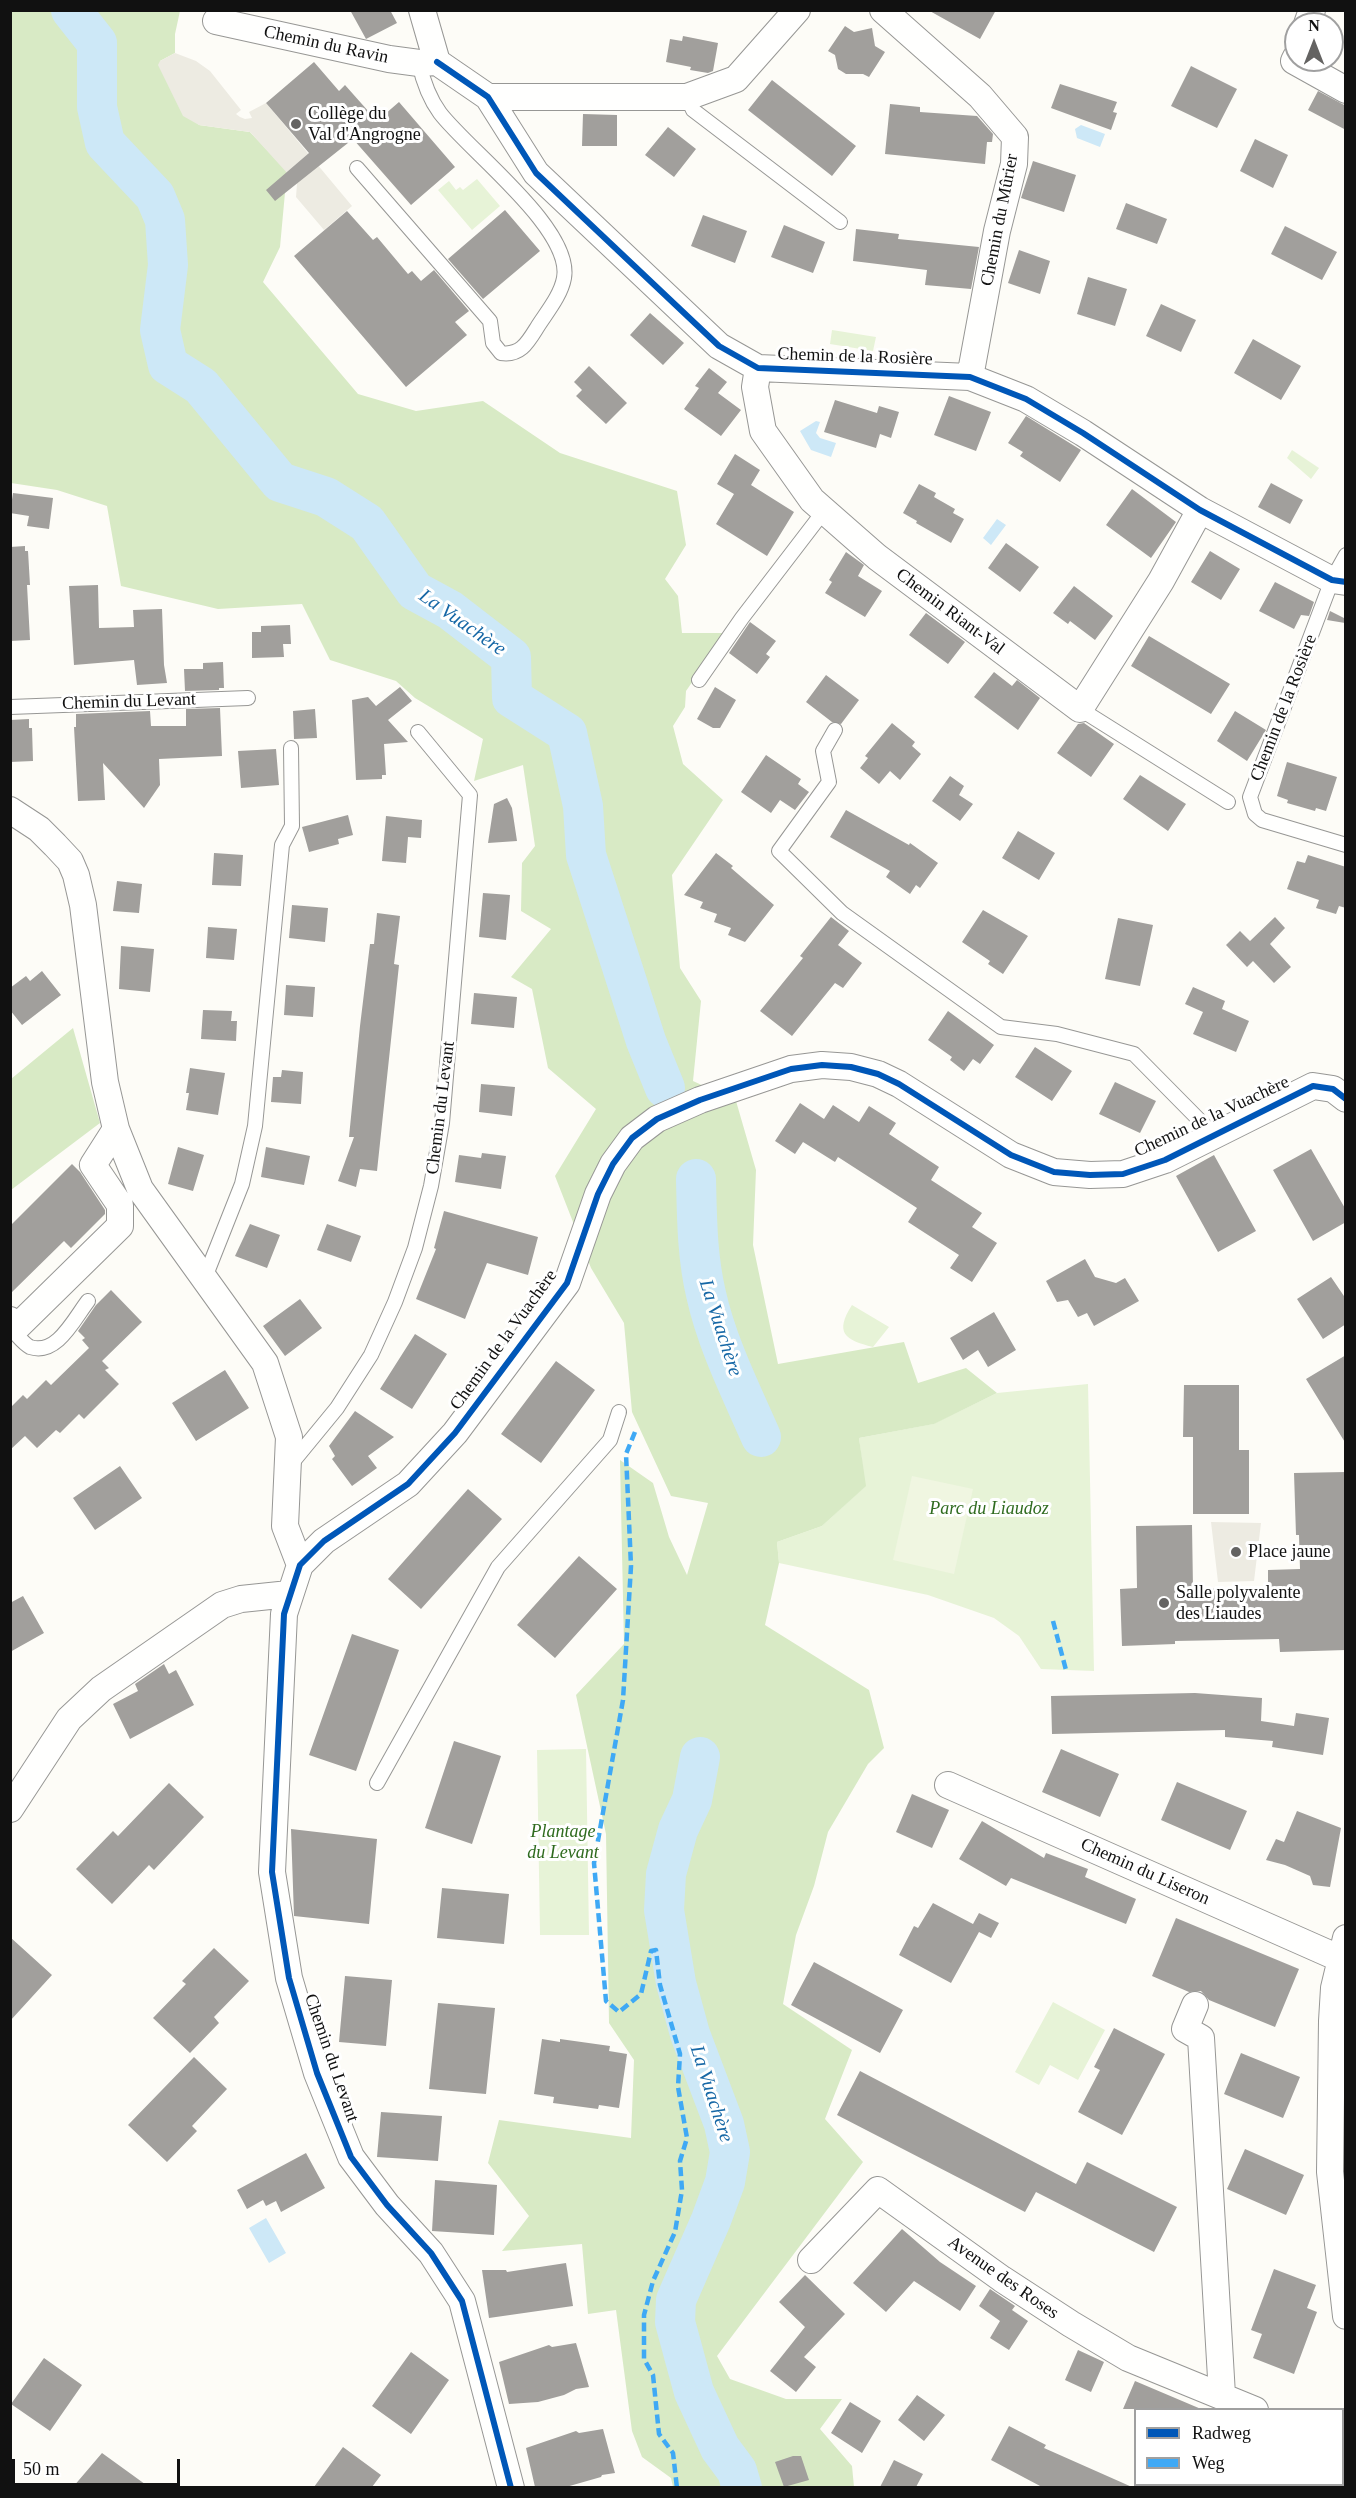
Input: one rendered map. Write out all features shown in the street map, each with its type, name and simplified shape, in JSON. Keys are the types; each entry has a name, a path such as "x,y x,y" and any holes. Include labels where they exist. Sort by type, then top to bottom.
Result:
{"street":[{"path":"488,97 687,97 736,79 797,10"},
{"name":"Chemin du Mûrier","path":"883,10 980,96 1015,137 1014,164 997,231 970,377"},
{"path":"422,12 428,62"},
{"name":"Chemin du Ravin","path":"216,21 388,60 428,62"},
{"name":"Chemin de la Rosière","path":"428,62 488,97 536,173 719,346 758,368 970,377 1026,399 1083,433 1200,510 1339,581"},
{"path":"1314,72 1346,90"},
{"name":"Chemin Riant-Val","path":"758,368 755,387 763,431 812,500 877,557 1080,709"},
{"path":"1080,709 1161,581 1200,510"},
{"path":"10,810 39,830 55,845 70,861 76,875 84,906 105,1082 116,1129 140,1189 265,1363 289,1437 285,1526 300,1565"},
{"name":"Chemin de la Vuachère","path":"289,1594 300,1565 324,1541 408,1484 455,1433 567,1283 598,1194 613,1164 632,1138 657,1119 700,1100 791,1069 822,1065 851,1067 878,1074 899,1084 1011,1155 1054,1172 1090,1176 1123,1174 1165,1160 1313,1086 1334,1089 1346,1099"},
{"path":"13,1328 120,1226 120,1205 93,1165 116,1129"},
{"path":"10,1809 69,1719 101,1689 222,1605 242,1599 289,1594"},
{"name":"Chemin du Levant","path":"289,1594 284,1614 273,1872 289,1978 317,2073 351,2157 387,2205 431,2253 462,2301 511,2487"},
{"name":"Chemin du Liseron","path":"948,1785 1343,1948"},
{"path":"1343,1948 1334,1988 1332,2021 1346,2316"},
{"path":"1195,2005 1185,2029 1201,2038 1222,2395"},
{"name":"Avenue des Roses","path":"811,2260 878,2190 1002,2279 1128,2358 1254,2408"}],"lane":[{"path":"357,168 490,321 493,343 501,353 511,354 524,347 557,296 564,279 564,260 556,240 525,202 501,175 467,145 439,112 425,85 428,62"},
{"path":"687,97 693,110 840,222"},
{"path":"699,680 742,618 824,511"},
{"name":"Chemin de la Rosière","path":"1346,555 1339,581 1250,797 1255,814 1262,820 1346,845"},
{"name":"Chemin du Levant","path":"10,707 248,698"},
{"name":"Chemin Riant-Val","path":"1080,709 1228,802"},
{"name":"Chemin de la Vuachère","path":"834,730 823,751 829,782 779,851 842,913 1001,1027 1057,1034 1134,1054 1214,1136"},
{"name":"Chemin du Levant","path":"289,1466 337,1408 372,1355 415,1248 431,1186 442,1123 470,795 418,732"},
{"path":"204,1280 242,1184 255,1126 282,845 292,826 291,748"},
{"path":"13,1328 28,1346 45,1349 55,1344 88,1301"},
{"path":"377,1783 498,1567 610,1440 619,1412"}],"green space":[{"path":"10,11 180,11 175,34 175,53 160,61 199,125 250,132 287,171 280,247 263,282 358,394 416,411 483,401 560,453 677,491 686,545 665,579 678,596 682,633 726,633 686,691 685,707 673,726 683,764 723,800 672,875 680,968 701,1001 693,1081 736,1101 756,1170 753,1245 778,1364 904,1342 918,1383 966,1368 997,1393 934,1424 859,1438 866,1486 822,1526 777,1542 779,1563 765,1625 869,1690 884,1748 868,1764 828,1832 814,1886 796,1935 783,2004 852,2050 825,2119 863,2162 717,2356 730,2379 786,2399 842,2399 820,2429 852,2466 854,2487 673,2487 671,2478 642,2457 632,2431 616,2310 588,2314 582,2244 502,2251 529,2216 488,2163 499,2120 631,2138 634,2060 609,2023 606,1834 576,1695 624,1644 620,1460 653,1483 669,1537 687,1575 708,1503 671,1496 632,1412 624,1323 591,1268 555,1176 596,1109 548,1068 532,989 511,977 551,929 521,911 522,863 535,846 523,765 474,781 483,739 415,698 396,681 330,660 302,604 218,609 121,586 107,506 57,490 11,483"},
{"path":"477,179 500,206 472,230 438,190 449,181 456,190 460,187 463,190"},
{"path":"832,330 876,337 873,351 830,344"},
{"path":"1292,450 1319,468 1311,479 1287,458"},
{"path":"73,1028 100,1123 11,1190 11,1079"},
{"path":"852,1305 889,1327 873,1347 855,1341 845,1334 844,1322"},
{"name":"Parc du Liaudoz","path":"1088,1384 1094,1671 1041,1669 1019,1636 994,1618 928,1595 779,1563 777,1542 822,1526 865,1486 859,1438 933,1424 997,1393"},
{"path":"912,1476 973,1489 954,1574 893,1560"},
{"name":"Plantage du Levant","path":"586,1749 589,1935 540,1935 537,1750"},
{"path":"1053,2002 1105,2030 1078,2080 1050,2065 1039,2085 1015,2072"}],"shaded area":[{"path":"175,53 196,61 210,71 241,110 236,114 240,117 252,118 249,112 266,103 352,206 324,230 296,197 297,184 250,132 199,125 183,116 158,65 160,61"},
{"name":"Place jaune","path":"1211,1522 1261,1523 1254,1581 1218,1582"}],"water":[{"path":"1081,125 1105,134 1100,147 1077,138 1075,129"},
{"path":"816,421 820,422 816,433 820,438 836,443 831,457 811,450 800,431"},
{"path":"997,519 1006,525 991,545 983,538"},
{"path":"266,2218 286,2253 269,2263 249,2228"}],"building":[{"path":"350,10 390,10 397,23 366,39"},
{"path":"928,10 996,10 980,39"},
{"path":"845,26 854,32 872,28 875,46 885,52 869,77 863,74 846,74 838,69 835,55 828,51"},
{"path":"683,36 718,43 713,71 708,73 690,70 691,67 666,62 670,39 682,41"},
{"path":"314,62 339,91 345,85 377,121 399,102 455,167 411,205 353,139 275,201 266,190 309,153 266,103"},
{"path":"1191,66 1237,89 1217,128 1171,106"},
{"path":"772,80 856,146 832,176 748,110"},
{"path":"1060,84 1117,102 1113,112 1117,113 1111,130 1051,108"},
{"path":"1318,91 1346,106 1346,130 1308,110"},
{"path":"890,104 920,107 920,112 977,116 993,134 992,142 987,142 985,164 885,154"},
{"path":"583,114 617,115 617,146 582,146"},
{"path":"668,127 696,149 674,177 645,155"},
{"path":"1255,139 1288,155 1273,188 1240,171"},
{"path":"1033,161 1076,175 1064,212 1021,198"},
{"path":"1126,203 1167,219 1157,244 1116,229"},
{"path":"505,210 540,251 483,299 448,259"},
{"path":"347,211 373,240 377,237 408,274 412,271 421,281 434,270 469,311 455,322 467,335 406,387 294,256"},
{"path":"703,215 747,231 735,263 691,246"},
{"path":"784,225 825,242 813,273 771,257"},
{"path":"1285,226 1337,252 1322,280 1271,254"},
{"path":"856,229 899,234 898,239 979,247 971,289 925,285 927,270 853,261"},
{"path":"1019,250 1050,261 1040,294 1008,283"},
{"path":"1088,277 1127,289 1115,326 1077,314"},
{"path":"1161,304 1196,320 1181,352 1146,336"},
{"path":"650,313 684,343 663,365 630,335"},
{"path":"1253,339 1301,366 1281,400 1234,373"},
{"path":"589,366 627,403 606,424 576,396 582,390 574,382"},
{"path":"709,368 727,382 718,393 741,410 721,436 684,409 699,388 695,386"},
{"path":"949,396 991,412 976,451 934,435"},
{"path":"835,400 877,413 879,406 899,412 891,438 880,434 876,448 824,432"},
{"path":"1026,416 1081,450 1060,482 1020,456 1023,452 1008,443"},
{"path":"735,454 760,470 751,485 794,512 767,556 716,524 734,494 717,484"},
{"path":"1271,483 1303,500 1290,524 1258,507"},
{"path":"919,484 936,493 934,497 955,509 953,513 964,519 951,543 903,513"},
{"path":"1132,489 1176,522 1151,558 1106,525"},
{"path":"13,493 53,498 49,529 27,526 29,516 10,513"},
{"path":"1006,543 1039,567 1020,592 988,568"},
{"path":"25,546 25,551 28,551 30,585 27,585 30,640 10,641 10,547"},
{"path":"1210,551 1240,569 1221,600 1191,582"},
{"path":"846,552 864,565 858,576 882,591 865,617 825,593 832,582 829,580"},
{"path":"1275,582 1314,602 1309,616 1301,615 1294,629 1259,611"},
{"path":"98,585 99,628 134,627 133,610 162,609 167,683 137,685 134,660 74,665 69,586"},
{"path":"1074,586 1113,616 1095,640 1070,621 1068,624 1053,613"},
{"path":"1330,611 1346,619 1345,623 1327,620"},
{"path":"926,613 965,642 948,664 909,635"},
{"path":"750,622 776,641 766,654 770,657 757,674 729,653"},
{"path":"290,625 291,644 283,644 284,657 252,658 252,632 261,632 261,626"},
{"path":"1149,636 1230,684 1211,714 1131,666"},
{"path":"223,662 224,688 185,691 184,669 203,669 203,663"},
{"path":"994,672 1012,686 1017,680 1040,698 1018,730 974,697"},
{"path":"826,675 859,700 841,724 832,722 806,702"},
{"path":"400,687 412,701 388,720 408,742 384,744 386,775 382,775 382,779 356,780 352,700 368,697 376,706"},
{"path":"715,687 736,700 720,728 713,728 697,719"},
{"path":"220,708 222,756 159,759 160,785 144,808 103,763 105,800 78,801 74,727 76,727 76,714 150,711 151,726 186,726 186,709"},
{"path":"315,709 317,738 294,739 293,711"},
{"path":"1235,711 1266,730 1247,761 1217,741"},
{"path":"29,719 29,728 32,728 33,761 10,762 10,720"},
{"path":"892,723 915,742 912,746 921,754 900,780 890,771 879,784 860,768 868,758 865,756"},
{"path":"1084,723 1114,744 1091,777 1057,753 1078,724"},
{"path":"276,749 279,785 241,788 238,751"},
{"path":"766,755 801,779 798,784 809,792 795,810 780,800 771,813 741,792"},
{"path":"1287,762 1337,777 1326,811 1316,808 1315,811 1287,803 1288,800 1277,796"},
{"path":"1140,775 1186,804 1168,831 1123,799"},
{"path":"950,776 964,786 959,795 973,804 960,821 932,801"},
{"path":"507,798 512,808 517,841 488,843 494,804"},
{"path":"846,810 909,845 910,843 938,863 920,888 916,885 910,894 886,877 890,871 830,837"},
{"path":"348,815 353,835 338,839 339,844 309,852 302,827"},
{"path":"386,816 422,820 421,838 408,837 406,863 382,861"},
{"path":"1018,831 1055,853 1039,880 1002,858"},
{"path":"214,853 243,855 241,886 212,885"},
{"path":"716,853 774,905 745,942 728,935 731,928 714,922 717,914 700,908 703,902 684,895"},
{"path":"1308,855 1346,867 1346,908 1339,906 1336,914 1316,908 1319,900 1287,889 1297,861 1305,863"},
{"path":"117,881 142,884 139,913 113,911"},
{"path":"483,893 510,895 506,940 479,937"},
{"path":"292,905 328,908 325,942 289,938"},
{"path":"983,910 1028,936 1003,974 988,964 990,961 962,942"},
{"path":"377,913 400,916 394,964 399,965 377,1171 360,1169 356,1187 338,1181 354,1137 349,1137 360,1026 370,944 374,944"},
{"path":"831,917 849,931 838,945 862,963 843,988 835,983 792,1036 760,1011 803,958 800,956"},
{"path":"1275,917 1285,928 1270,944 1291,967 1274,983 1253,961 1247,967 1226,945 1240,931 1250,941"},
{"path":"1118,918 1153,925 1140,986 1105,979"},
{"path":"208,927 237,929 234,960 206,958"},
{"path":"121,946 154,949 150,992 119,989"},
{"path":"42,971 61,995 22,1025 10,1010 10,988 26,976 30,981"},
{"path":"286,985 315,987 313,1017 284,1015"},
{"path":"1193,987 1225,1001 1222,1009 1249,1021 1236,1052 1193,1034 1203,1012 1185,1004"},
{"path":"474,993 517,997 514,1028 471,1024"},
{"path":"203,1010 232,1011 231,1021 237,1021 236,1041 201,1039"},
{"path":"948,1011 994,1045 980,1064 973,1059 964,1071 950,1060 952,1057 928,1040"},
{"path":"1035,1047 1072,1071 1052,1101 1015,1077"},
{"path":"190,1068 225,1073 218,1115 186,1110"},
{"path":"282,1070 303,1072 301,1104 271,1102 273,1077 281,1077"},
{"path":"1115,1082 1156,1101 1140,1133 1099,1114"},
{"path":"481,1084 515,1087 512,1116 479,1112"},
{"path":"800,1103 824,1119 833,1105 859,1122 869,1106 896,1123 889,1134 939,1167 931,1180 982,1213 972,1227 997,1243 972,1282 950,1268 959,1255 908,1222 917,1208 838,1157 835,1162 803,1142 795,1154 775,1141"},
{"path":"178,1147 204,1155 193,1191 168,1184"},
{"path":"266,1147 310,1156 304,1185 261,1177"},
{"path":"1311,1149 1346,1210 1346,1222 1313,1241 1273,1170"},
{"path":"482,1153 506,1156 501,1189 455,1182 459,1155 481,1158"},
{"path":"1214,1155 1256,1231 1218,1252 1176,1176"},
{"path":"72,1164 80,1172 105,1210 105,1214 71,1248 64,1241 10,1294 10,1226"},
{"path":"444,1211 538,1237 528,1275 487,1263 465,1319 416,1299 436,1249 434,1248"},
{"path":"250,1224 280,1235 267,1268 235,1256"},
{"path":"327,1224 361,1236 351,1262 317,1250"},
{"path":"1085,1259 1095,1277 1116,1283 1125,1278 1139,1301 1094,1326 1087,1313 1078,1317 1068,1300 1057,1302 1046,1281"},
{"path":"1331,1277 1346,1299 1346,1324 1323,1339 1297,1299"},
{"path":"111,1290 142,1322 102,1361 109,1368 105,1370 119,1384 84,1419 79,1414 60,1433 56,1430 37,1448 25,1436 10,1450 10,1408 23,1395 27,1399 46,1380 51,1385 89,1348 82,1340 85,1338 78,1331 96,1305"},
{"path":"300,1299 322,1328 285,1356 263,1326"},
{"path":"994,1312 1016,1350 988,1367 978,1350 963,1360 950,1338"},
{"path":"415,1334 447,1354 412,1409 380,1389"},
{"path":"1346,1355 1346,1444 1306,1379"},
{"path":"556,1361 595,1390 541,1463 501,1434"},
{"path":"225,1370 249,1408 196,1441 172,1403"},
{"path":"1184,1385 1239,1385 1239,1450 1249,1450 1249,1514 1193,1514 1193,1437 1183,1437"},
{"path":"355,1411 394,1437 368,1456 377,1468 352,1486 332,1459 335,1456 329,1446"},
{"path":"120,1466 142,1498 95,1530 73,1498"},
{"path":"1346,1472 1346,1650 1280,1652 1279,1639 1175,1641 1175,1644 1122,1646 1120,1589 1137,1588 1136,1526 1192,1525 1193,1589 1268,1588 1268,1570 1300,1569 1299,1535 1296,1535 1294,1473"},
{"path":"468,1489 502,1519 421,1609 388,1579"},
{"path":"579,1556 617,1589 555,1658 517,1625"},
{"path":"23,1596 44,1633 10,1652 10,1603"},
{"path":"352,1634 399,1650 356,1771 309,1755"},
{"path":"164,1664 169,1674 176,1670 194,1705 130,1739 113,1704 138,1691 135,1684"},
{"path":"1195,1693 1262,1698 1261,1721 1294,1726 1296,1713 1329,1718 1323,1755 1272,1747 1273,1741 1225,1737 1225,1730 1052,1734 1051,1696"},
{"path":"454,1741 501,1756 472,1844 425,1828"},
{"path":"1061,1749 1119,1774 1100,1817 1042,1792"},
{"path":"1177,1782 1247,1811 1230,1850 1161,1820"},
{"path":"169,1783 204,1817 154,1870 149,1865 112,1904 76,1869 113,1831 118,1836"},
{"path":"912,1794 949,1810 932,1848 896,1832"},
{"path":"1297,1811 1341,1828 1330,1887 1313,1885 1310,1876 1266,1860 1276,1839 1284,1842"},
{"path":"982,1821 1044,1858 1046,1853 1088,1869 1085,1877 1136,1899 1126,1924 1011,1878 1006,1886 959,1859"},
{"path":"291,1829 377,1839 369,1924 294,1916"},
{"path":"442,1888 509,1894 504,1944 437,1938"},
{"path":"933,1903 973,1924 979,1913 999,1923 991,1938 979,1932 951,1983 899,1955 914,1926 918,1928"},
{"path":"1176,1918 1299,1969 1275,2027 1209,2000 1201,1991 1189,1992 1152,1976"},
{"path":"10,1937 52,1975 10,2021"},
{"path":"214,1948 249,1981 214,2017 219,2023 190,2053 153,2018 186,1984 182,1981"},
{"path":"814,1962 903,2010 880,2053 791,2005"},
{"path":"345,1976 392,1980 386,2046 339,2042"},
{"path":"438,2003 495,2008 486,2094 429,2089"},
{"path":"1114,2028 1165,2054 1122,2135 1078,2112 1100,2070 1094,2067"},
{"path":"542,2039 560,2042 560,2039 610,2046 609,2051 627,2054 619,2108 599,2105 598,2109 553,2103 554,2097 534,2094"},
{"path":"1241,2053 1300,2077 1283,2118 1224,2094"},
{"path":"194,2057 227,2089 192,2126 197,2131 167,2162 128,2125"},
{"path":"860,2071 1076,2184 1087,2162 1177,2207 1154,2252 1036,2192 1025,2212 837,2115"},
{"path":"381,2112 442,2116 438,2161 377,2157"},
{"path":"1245,2149 1304,2175 1286,2215 1227,2189"},
{"path":"306,2153 325,2188 281,2212 276,2201 266,2206 263,2200 247,2209 237,2190"},
{"path":"435,2180 497,2185 494,2235 432,2231"},
{"path":"902,2229 940,2262 976,2286 960,2311 914,2281 886,2312 853,2283"},
{"path":"566,2263 573,2306 489,2318 482,2270 506,2270 507,2272"},
{"path":"1274,2269 1316,2285 1307,2308 1317,2312 1294,2374 1253,2358 1262,2334 1251,2330"},
{"path":"805,2275 845,2314 804,2357 816,2367 796,2392 770,2371 805,2327 779,2302"},
{"path":"990,2289 1015,2306 1012,2310 1028,2321 1009,2350 990,2338 1000,2321 979,2306"},
{"path":"576,2343 589,2387 538,2402 509,2404 499,2362 549,2345 552,2347"},
{"path":"1078,2350 1104,2362 1091,2392 1065,2380"},
{"path":"411,2352 449,2380 411,2434 372,2406"},
{"path":"44,2358 82,2385 50,2431 11,2404"},
{"path":"1135,2381 1199,2408 1134,2408 1123,2409"},
{"path":"917,2395 945,2415 924,2441 898,2420"},
{"path":"850,2402 881,2421 862,2453 831,2433"},
{"path":"1009,2426 1046,2445 1044,2448 1132,2487 1042,2487 991,2460"},
{"path":"603,2429 615,2473 566,2487 535,2487 526,2448 576,2431 579,2433"},
{"path":"343,2447 381,2475 372,2487 314,2487"},
{"path":"102,2453 149,2487 73,2487"},
{"path":"801,2456 809,2480 784,2487 775,2462"},
{"path":"894,2460 923,2474 916,2487 880,2487"}],"waterway":[{"name":"La Vuachère","path":"71,10 97,43 97,107 105,143 155,196 165,220 168,265 160,330 168,365 201,386 280,482 326,497 367,523 415,591 450,610 511,657 512,698 567,733 583,806 586,855 646,1041 665,1088"},
{"name":"La Vuachère","path":"696,1179 699,1251 706,1294 723,1349 761,1437"},
{"name":"La Vuachère","path":"700,1757 692,1800 678,1830 666,1874 664,1910 676,1983 690,2034 724,2124 730,2152 725,2182 676,2300 675,2322 694,2392 720,2448 737,2471 742,2488"}],"marked path":[{"path":"635,1432 626,1454 631,1566 623,1700 594,1863 606,2001 619,2012 641,1994 651,1951 656,1950 660,1985 680,2054 678,2087 687,2138 680,2161 682,2190 675,2232 653,2281 644,2315 644,2359 653,2375 659,2434 673,2453 677,2488"},
{"path":"1053,1621 1066,1670"}],"cycle path":[{"path":"437,62 488,97 536,173 719,346 758,368 970,377 1026,399 1083,433 1200,510 1332,580 1346,582"},
{"path":"511,2488 462,2301 431,2253 387,2205 351,2157 317,2073 289,1978 272,1872 284,1614 300,1565 324,1541 408,1484 455,1433 567,1283 598,1194 613,1164 632,1138 657,1119 700,1100 791,1069 822,1065 851,1067 878,1074 899,1084 1011,1155 1054,1172 1090,1175 1123,1174 1165,1160 1313,1086 1333,1089 1346,1099"}],"place":[{"name":"Collège du Val d'Angrogne","path":"296,124"},
{"name":"Place jaune","path":"1236,1552"},
{"name":"Salle polyvalente des Liaudes","path":"1164,1603"}]}
